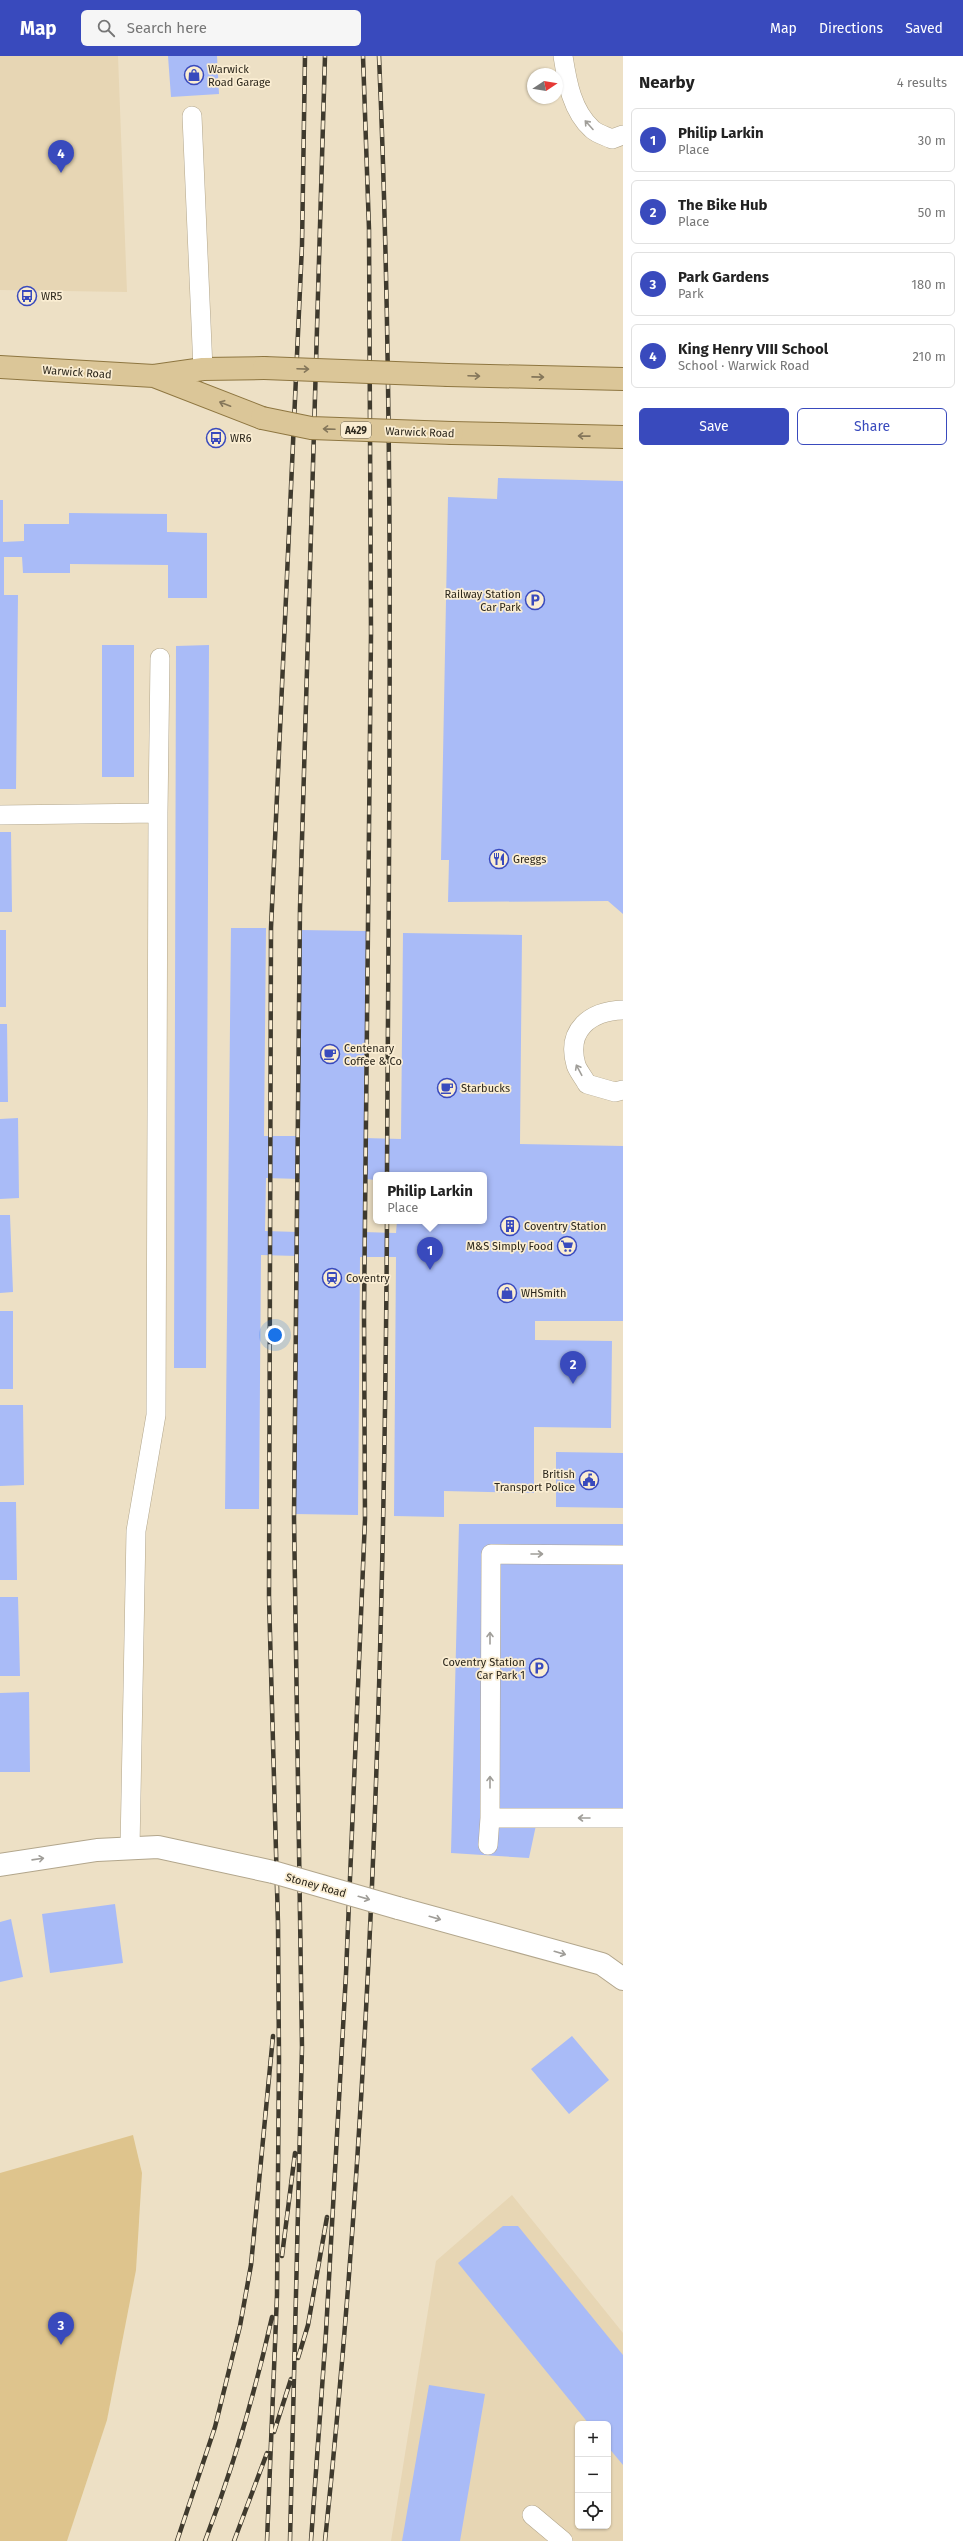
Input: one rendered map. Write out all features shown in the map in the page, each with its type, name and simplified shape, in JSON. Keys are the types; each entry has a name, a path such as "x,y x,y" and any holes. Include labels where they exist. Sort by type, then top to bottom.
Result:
{"main road":[{"name":"Warwick Road","path":"0,367 154,376 203,369 264,368 448,375 623,379"},
{"name":"Warwick Road","path":"154,376 262,418 311,428 623,437"}],"street":[{"name":"Stoney Road","path":"0,1865 130,1848 158,1847 273,1872 602,1964 623,1979"}],"lane":[{"path":"564,56 567,82 578,112 593,130 612,139 623,135"},
{"path":"192,116 203,369"},
{"path":"130,1848 136,1531 156,1415 160,658"},
{"path":"0,815 158,813"},
{"path":"623,1010 612,1010 591,1018 579,1028 574,1045 576,1066 587,1084 616,1092 623,1090"},
{"path":"488,1845 490,1818 490,1554 623,1555"},
{"path":"490,1818 623,1818"},
{"path":"532,2515 563,2541"}],"shaded area":[{"path":"0,56 118,56 127,292 0,290"},
{"path":"133,2135 142,2173 136,2270 107,2420 67,2541 0,2541 0,2173"},
{"path":"512,2195 623,2333 623,2541 391,2541 436,2261"}],"building":[{"name":"Warwick Road Garage","path":"168,56 217,56 219,94 171,97"},
{"name":"Railway Station Car Park","path":"498,478 623,481 623,914 608,901 448,902 449,860 441,860 448,497 497,499"},
{"path":"0,500 3,500 3,542 24,541 24,524 69,524 69,513 167,514 167,532 207,533 207,598 168,598 168,565 70,564 70,573 23,573 22,557 4,557 4,595 18,595 16,789 0,789"},
{"path":"102,645 134,645 134,777 102,777"},
{"path":"209,645 206,1368 174,1368 176,646"},
{"path":"0,832 11,832 12,912 0,912"},
{"name":"Coventry Station","path":"231,928 266,928 264,1136 298,1136 300,930 366,931 364,1138 401,1139 403,933 522,935 520,1144 623,1146 623,1321 535,1321 535,1340 612,1341 611,1428 534,1427 534,1493 444,1491 444,1517 394,1516 396,1257 360,1257 358,1515 295,1514 297,1256 261,1255 259,1509 225,1509","holes":["266,1178 300,1179 298,1232 265,1231"]},
{"path":"0,930 6,930 6,1007 0,1007"},
{"path":"0,1024 7,1024 8,1102 0,1102"},
{"path":"18,1118 19,1198 0,1199 0,1119"},
{"path":"0,1215 10,1215 13,1292 0,1293"},
{"path":"0,1311 13,1311 13,1389 0,1389"},
{"path":"0,1405 23,1405 24,1485 0,1486"},
{"name":"British Transport Police","path":"556,1452 623,1453 623,1508 556,1507"},
{"path":"0,1502 16,1502 17,1580 0,1580"},
{"name":"Coventry Station Car Park 1","path":"459,1524 623,1524 623,1812 539,1811 529,1858 451,1853"},
{"path":"0,1597 18,1597 20,1676 0,1676"},
{"path":"29,1692 30,1772 0,1772 0,1693"},
{"path":"115,1904 123,1963 50,1973 42,1914"},
{"path":"11,1919 23,1977 0,1982 0,1922"},
{"path":"572,2036 609,2080 569,2114 531,2069"},
{"path":"503,2226 518,2226 623,2355 623,2465 611,2451 611,2421 587,2421 458,2263"},
{"path":"429,2385 485,2394 460,2541 402,2541"}],"railway":[{"path":"267,2541 277,2295 279,2059 278,1924 269,1597 271,928 302,245 305,56"},
{"path":"290,2541 302,2047 294,1517 300,908 325,56"},
{"path":"311,2541 326,2332 346,1974 365,1519 364,1314 371,634 369,229 363,56"},
{"path":"379,56 384,196 389,476 390,755 387,1172"},
{"path":"325,2541 341,2377 354,2212 372,1882 383,1552 387,1224"},
{"path":"177,2541 215,2427 240,2326 251,2265 273,2036"},
{"path":"282,2256 295,2153"},
{"path":"298,2358 308,2325 327,2217"},
{"path":"205,2541 243,2430 272,2317"},
{"path":"274,2432 291,2379"},
{"path":"234,2541 267,2453"}],"place":[{"name":"Warwick Road Garage","path":"194,75"},
{"name":"King Henry VIII School","path":"61,173"},
{"name":"WR5","path":"27,296"},
{"name":"WR6","path":"216,438"},
{"name":"Railway Station Car Park","path":"535,600"},
{"name":"Greggs","path":"499,859"},
{"name":"Centenary Coffee & Co","path":"330,1054"},
{"name":"Starbucks","path":"447,1088"},
{"name":"Coventry Station","path":"510,1226"},
{"name":"M&S Simply Food","path":"567,1246"},
{"name":"Philip Larkin","path":"430,1270"},
{"name":"Coventry","path":"332,1278"},
{"name":"WHSmith","path":"507,1293"},
{"name":"The Bike Hub","path":"573,1384"},
{"name":"British Transport Police","path":"589,1480"},
{"name":"Coventry Station Car Park 1","path":"539,1668"},
{"name":"Park Gardens","path":"61,2345"}]}
